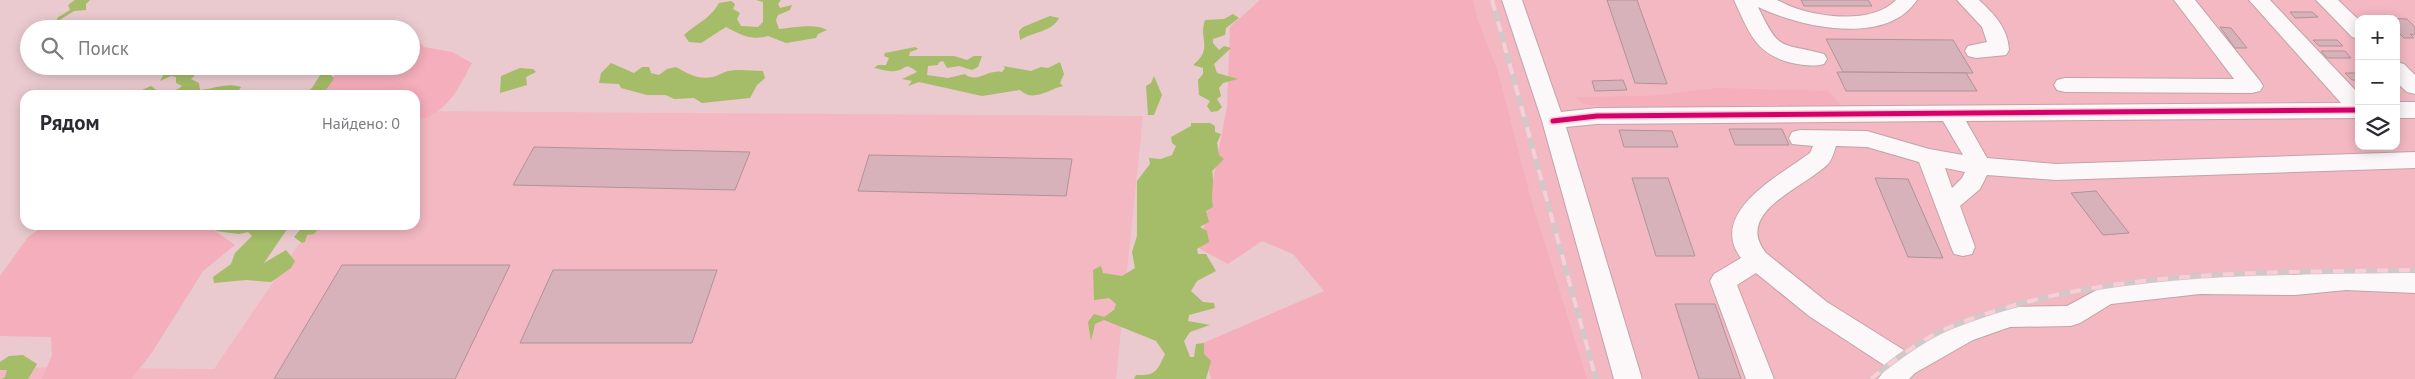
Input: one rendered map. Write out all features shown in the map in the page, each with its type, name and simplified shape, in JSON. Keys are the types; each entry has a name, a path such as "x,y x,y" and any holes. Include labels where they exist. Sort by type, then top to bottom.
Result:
{"street":[{"path":"1512,0 1553,121 1628,379"},
{"path":"1744,0 1766,45 1792,57 1816,59"},
{"path":"1759,0 1798,16 1856,22 1885,17 1903,6 1908,0"},
{"path":"1968,0 1992,25 1999,39 1998,50 1976,51"},
{"path":"2184,0 2252,86"},
{"path":"2259,0 2355,105"},
{"path":"2326,0 2355,28"},
{"path":"2400,73 2415,87"},
{"path":"2064,84 2252,86 2267,92 2286,111"},
{"path":"1553,121 1597,116 2355,109"},
{"path":"2400,110 2415,110"},
{"path":"1946,203 1963,194 1975,181 1978,166 1966,139 1949,113"},
{"path":"1800,138 1867,139 1929,157 1978,166 2016,170 2100,172 2176,167 2415,160"},
{"path":"1827,138 1820,158 1774,192 1751,212 1743,230 1746,246 1757,260 1899,372 1964,333 2009,317 2071,316 2106,295 2200,284 2294,285 2346,280 2415,283"},
{"path":"1929,157 1963,247"},
{"path":"1757,260 1723,281 1760,379"}],"shaded area":[{"path":"75,0 90,0 86,4 86,10 74,11 58,20 57,18 70,10 68,5"},
{"path":"756,0 781,0 778,4 780,8 792,5 790,10 778,15 776,20 779,29 810,26 827,30 818,34 816,38 786,43 768,36 757,38 747,36 726,27 701,43 689,42 684,35 707,17 719,3 731,1 735,4 733,9 740,13 737,19 741,26 758,27 763,22 763,2"},
{"path":"1260,0 1473,0 1477,18 1498,72 1530,196 1587,379 1211,379 1201,344 1324,291 1293,254 1262,241 1228,264 1200,249 1227,107 1230,27"},
{"path":"1438,0 2415,0 2415,379 1502,379"},
{"path":"1233,14 1239,18 1226,28 1225,35 1213,39 1213,43 1219,50 1224,46 1231,48 1214,64 1217,73 1238,79 1223,83 1219,88 1221,96 1217,99 1222,107 1218,111 1211,112 1207,106 1210,101 1199,95 1198,80 1203,74 1203,68 1193,65 1203,54 1203,27 1205,20 1224,19"},
{"path":"1050,16 1059,18 1056,23 1048,29 1020,40 1019,31 1023,27"},
{"path":"420,43 424,47 452,52 472,63 450,99 435,113 420,120 420,90 322,90 335,75 420,75"},
{"path":"915,47 918,49 910,52 909,56 954,56 967,60 974,56 982,56 978,67 972,70 959,66 947,68 943,61 939,62 938,65 928,66 927,75 948,78 965,74 969,77 978,77 992,72 1002,72 1005,68 1003,66 1031,71 1041,67 1048,68 1060,62 1064,74 1060,83 1063,86 1036,95 1025,94 1020,90 982,96 919,82 908,86 912,81 902,79 917,72 910,67 892,71 874,68 878,65 886,65 889,58 884,56 885,53"},
{"path":"611,63 634,73 642,67 649,67 651,73 659,75 667,69 676,67 689,74 703,78 713,77 728,71 741,70 763,71 765,78 757,85 750,98 702,103 694,98 674,99 666,95 647,95 621,88 619,84 599,83 601,73"},
{"path":"520,68 533,69 536,72 526,77 527,85 500,93 501,76"},
{"path":"163,75 195,75 191,79 199,83 200,90 175,90 182,86 176,83 176,77 171,76 160,81"},
{"path":"320,75 332,75 334,78 325,90 309,90"},
{"path":"1154,76 1162,95 1154,115 1148,115 1146,86 1151,83"},
{"path":"225,85 241,87 239,90 200,90"},
{"path":"151,86 158,90 142,90"},
{"path":"1718,88 1828,91 1842,106 1621,108 1583,104 1576,97 1649,96"},
{"path":"420,111 1143,116 1116,379 0,379 0,367 214,369 309,230 420,230"},
{"path":"1191,123 1210,123 1215,126 1215,132 1221,134 1217,143 1219,155 1224,159 1212,171 1213,207 1206,211 1209,222 1200,227 1207,231 1209,242 1197,249 1198,254 1206,254 1216,271 1197,281 1191,291 1203,302 1214,303 1215,308 1189,315 1188,321 1210,325 1190,332 1184,341 1190,357 1194,357 1196,344 1204,343 1204,354 1211,361 1206,379 1134,379 1136,375 1148,375 1155,371 1165,354 1156,341 1104,320 1095,324 1091,341 1088,322 1094,314 1104,317 1114,310 1116,304 1109,298 1094,300 1093,270 1101,266 1103,273 1122,276 1135,268 1132,252 1137,236 1137,181 1150,164 1149,158 1161,159 1172,155 1176,146 1172,143 1171,137 1191,126"},
{"path":"38,230 213,230 235,245 203,271 151,354 131,379 42,379 52,355 51,337 0,336 0,276 28,237"},
{"path":"287,230 264,263 286,250 295,261 291,268 271,282 246,280 214,283 213,277 231,264 235,253 252,236 248,232 239,234 215,231"},
{"path":"300,230 318,230 314,234 307,235 305,242 302,243 294,237"},
{"path":"23,355 37,364 28,379 2,379 5,377 7,370 0,370 0,362 9,356"}],"building":[{"path":"1607,0 1637,0 1667,84 1635,83"},
{"path":"1801,0 1868,0 1872,6 1804,6"},
{"path":"2290,12 2312,12 2318,17 2295,18"},
{"path":"2400,19 2407,19 2415,27 2415,35 2410,34 2414,38 2404,38 2400,34"},
{"path":"2220,27 2231,28 2247,48 2235,48"},
{"path":"1826,39 1953,40 1973,73 1843,72"},
{"path":"2313,40 2337,40 2343,46 2319,46"},
{"path":"2321,51 2345,51 2351,58 2327,58"},
{"path":"1837,72 1966,73 1977,91 1846,91"},
{"path":"2345,73 2355,73 2355,80 2352,80"},
{"path":"1623,80 1627,90 1595,91 1592,81"},
{"path":"1729,129 1782,129 1789,145 1735,145"},
{"path":"1619,130 1672,131 1678,147 1624,147"},
{"path":"534,147 750,152 735,190 513,185"},
{"path":"869,155 1072,159 1066,196 858,191"},
{"path":"1632,178 1668,178 1695,256 1656,256"},
{"path":"1875,178 1908,179 1943,258 1908,257"},
{"path":"2096,191 2129,233 2103,235 2071,193"},
{"path":"342,265 510,265 455,379 274,379"},
{"path":"553,270 717,270 692,343 520,343"},
{"path":"1675,304 1715,304 1741,379 1699,379"}],"railway":[{"path":"1492,0 1596,379"},
{"path":"1871,379 1898,357 1950,327 2006,308 2062,294 2120,284 2179,278 2238,274 2415,270"}],"cycle path":[{"path":"1553,121 1597,116 2355,110"}]}
